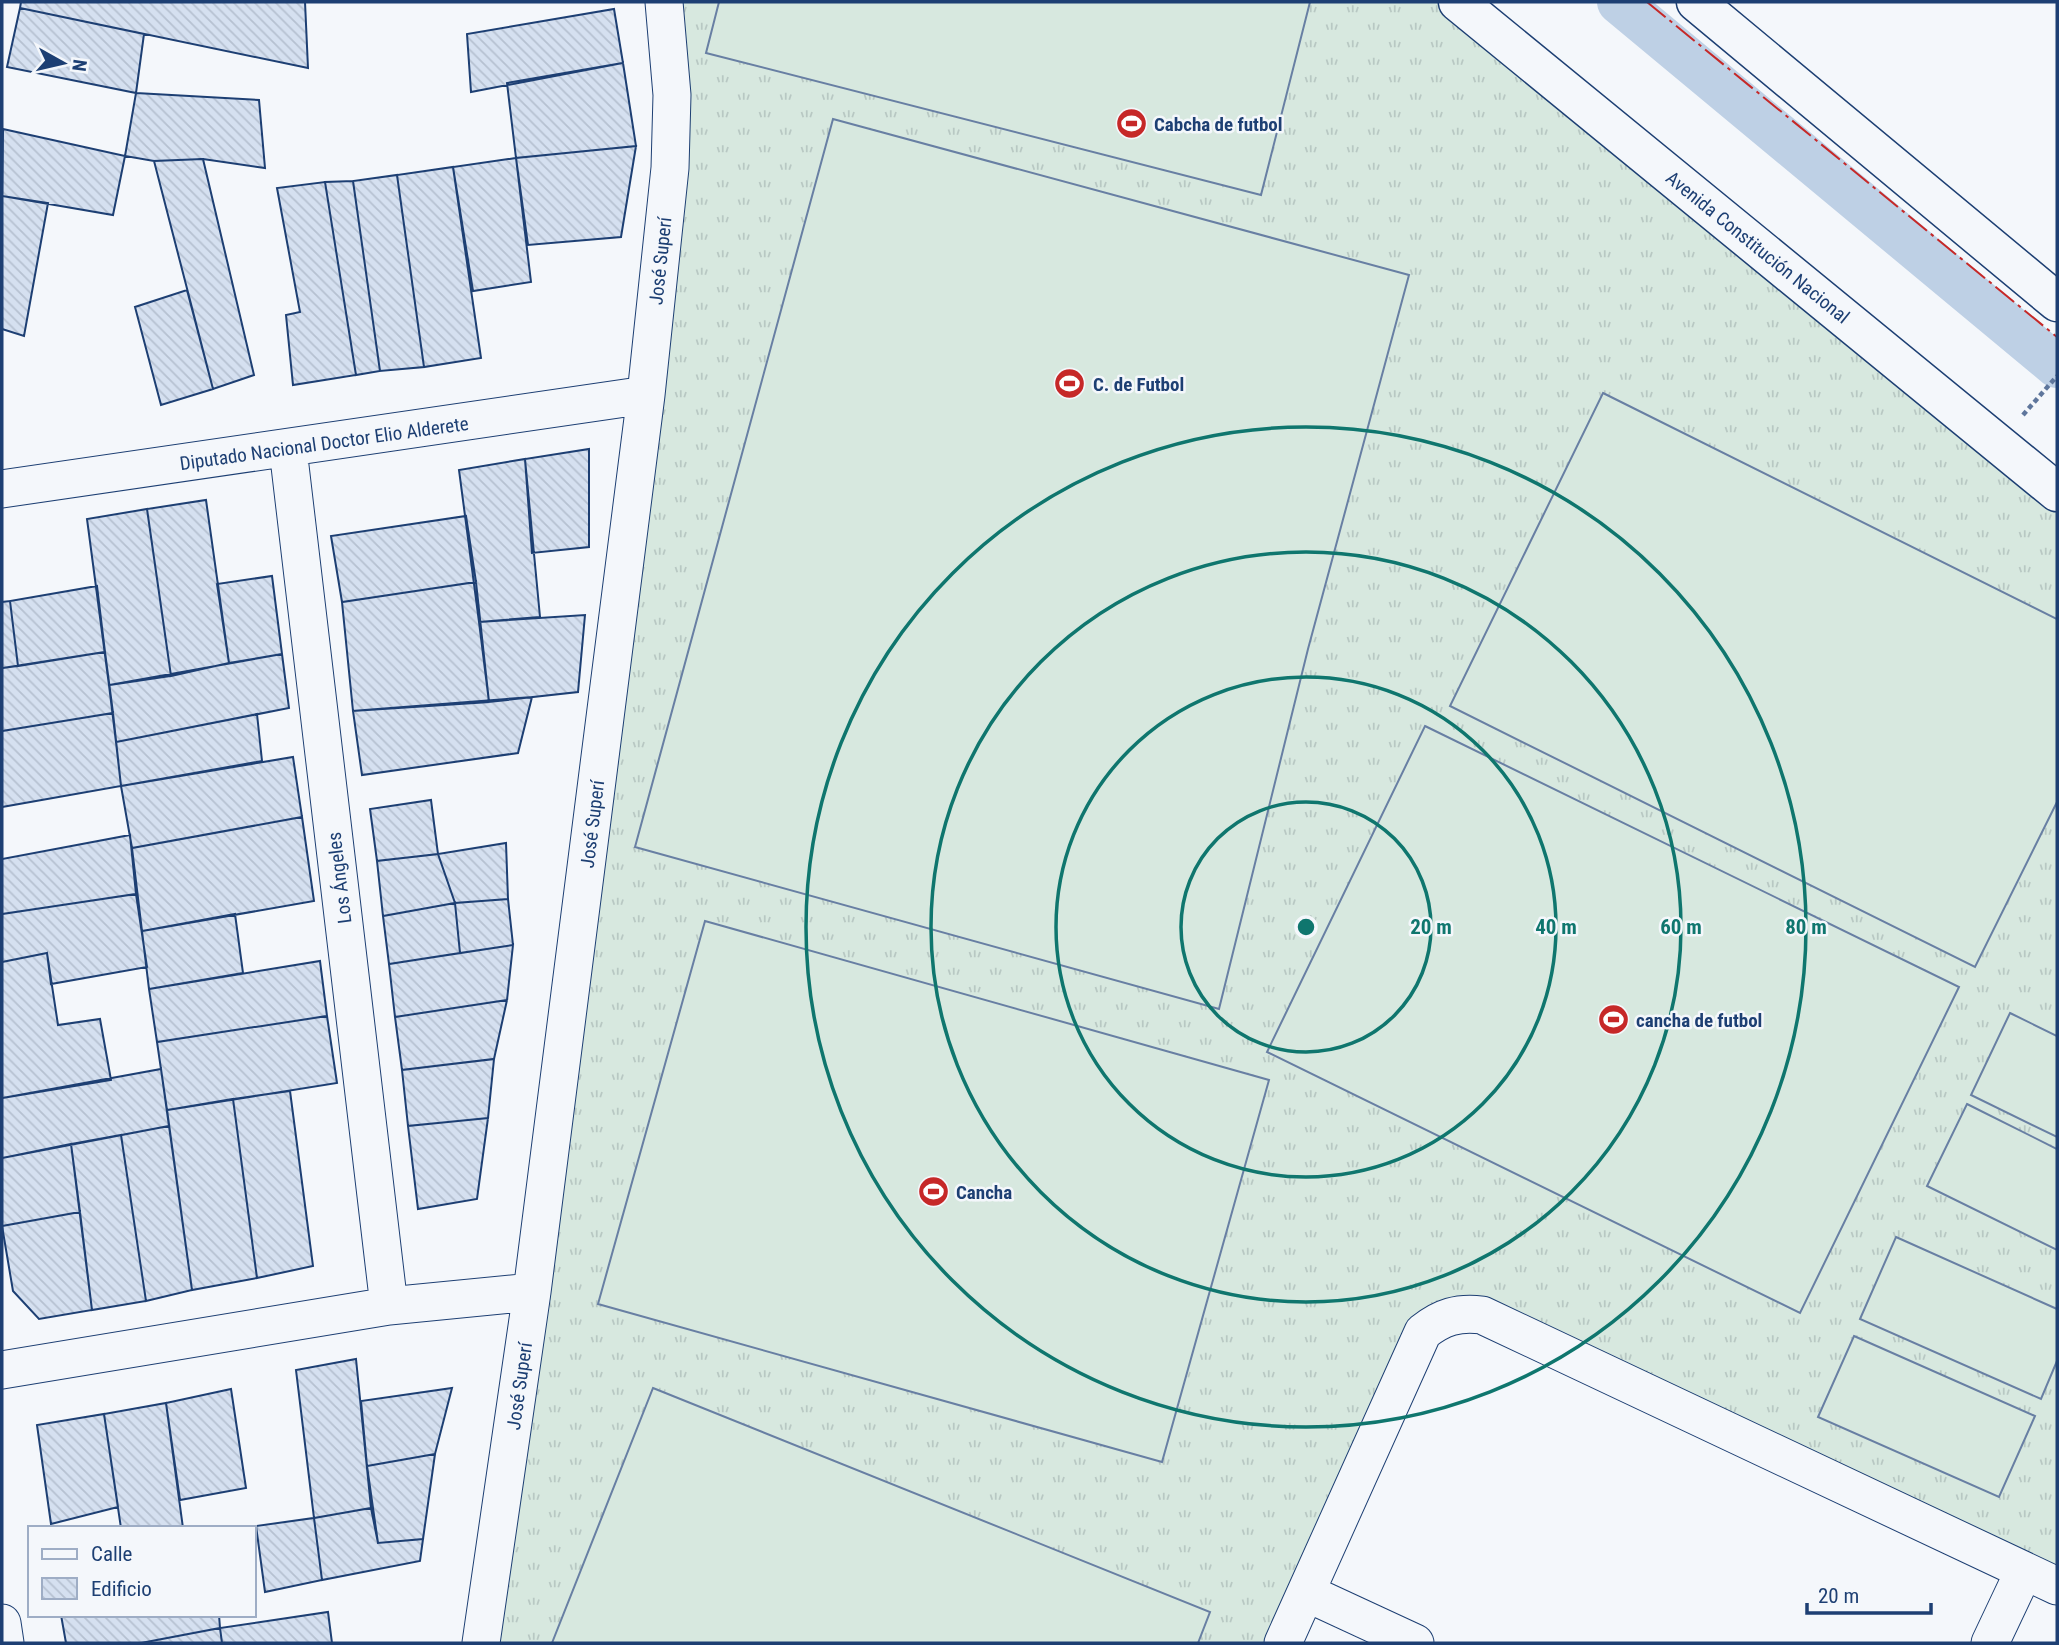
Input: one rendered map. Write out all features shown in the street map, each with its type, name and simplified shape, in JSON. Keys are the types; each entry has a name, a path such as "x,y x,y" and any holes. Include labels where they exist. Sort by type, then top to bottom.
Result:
{"main road":[{"name":"Avenida Constitución Nacional","path":"1458,2 2057,492"},
{"path":"1696,2 2057,302"}],"street":[{"name":"José Superí","path":"481,1643 532,1292 646,395 670,168 672,95 664,2"},
{"name":"Diputado Nacional Doctor Elio Alderete","path":"2,489 646,395"},
{"name":"Los Ángeles","path":"288,449 389,1306"},
{"path":"2,1370 389,1306 532,1292"},
{"path":"1283,1643 1423,1332 1449,1316 1464,1313 1482,1315 2057,1587"},
{"path":"1990,1643 2024,1571"},
{"path":"1307,1593 1415,1643"},
{"path":"2,1623 5,1643"}],"path":[{"path":"1998,444 2057,376"}],"green space":[{"path":"657,2 1452,2 2057,510 2057,1589 1464,1313 1423,1333 1278,1643 477,1643 667,191"},
{"name":"Cabcha de futbol","path":"719,2 1310,2 1261,195 706,53"},
{"path":"833,119 1409,275 1308,649 1219,1009 635,847"},
{"path":"1603,393 2057,619 2057,802 1975,967 1450,706"},
{"name":"cancha de futbol","path":"1425,726 1959,987 1800,1313 1267,1052"},
{"name":"Cancha","path":"705,921 1269,1080 1162,1462 598,1304"},
{"path":"2010,1013 2057,1036 2057,1137 1971,1095"},
{"path":"1967,1104 2057,1149 2057,1250 1927,1186"},
{"path":"1896,1237 2057,1309 2057,1361 2041,1399 1860,1319"},
{"path":"1854,1336 2035,1416 1999,1497 1818,1417"},
{"path":"653,1388 1210,1612 1198,1643 552,1643"}],"building":[{"path":"21,2 305,2 308,68 20,8"},
{"path":"20,8 144,34 136,93 7,67"},
{"path":"614,9 623,63 471,92 467,34"},
{"path":"623,63 636,146 516,158 507,83"},
{"path":"136,93 259,100 265,168 203,159 154,161 125,156"},
{"path":"3,129 125,156 113,215 2,196"},
{"path":"636,146 621,237 528,245 516,158"},
{"path":"516,158 531,282 473,291 453,167"},
{"path":"203,159 254,375 213,389 154,161"},
{"path":"453,167 481,358 424,367 397,175"},
{"path":"397,175 424,367 380,371 353,181"},
{"path":"353,181 380,371 356,375 325,182"},
{"path":"325,182 356,375 293,385 286,315 300,312 277,188"},
{"path":"2,196 48,203 24,336 2,329"},
{"path":"187,290 213,389 161,405 135,307"},
{"path":"589,449 589,547 532,553 525,459"},
{"path":"525,459 540,617 479,622 459,470"},
{"path":"206,500 229,663 171,676 147,509"},
{"path":"147,509 171,676 109,685 87,519"},
{"path":"466,516 476,582 342,602 331,536"},
{"path":"272,576 282,654 229,663 217,584"},
{"path":"476,582 489,702 353,711 342,602"},
{"path":"97,586 105,652 18,666 10,601"},
{"path":"10,601 18,666 2,668 2,602"},
{"path":"585,615 578,692 489,702 479,622"},
{"path":"105,652 113,713 2,731 2,668"},
{"path":"282,654 289,708 116,742 109,685"},
{"path":"532,697 518,753 362,775 353,711"},
{"path":"113,713 121,786 2,807 2,731"},
{"path":"257,714 262,761 121,786 116,742"},
{"path":"293,757 302,817 132,848 121,786"},
{"path":"431,800 438,854 377,861 370,809"},
{"path":"302,817 314,901 142,931 132,848"},
{"path":"130,835 136,894 2,914 2,859"},
{"path":"506,843 508,899 455,903 438,854"},
{"path":"438,854 455,903 383,916 377,861"},
{"path":"136,894 147,967 51,984 47,953 2,962 2,914"},
{"path":"508,899 513,945 460,953 455,903"},
{"path":"455,903 460,953 389,964 383,916"},
{"path":"235,914 243,973 149,989 142,931"},
{"path":"513,945 507,1000 395,1017 389,964"},
{"path":"47,953 58,1025 100,1019 111,1080 2,1098 2,962"},
{"path":"320,961 327,1016 157,1042 149,989"},
{"path":"507,1000 494,1059 402,1070 395,1017"},
{"path":"327,1016 337,1083 167,1110 157,1042"},
{"path":"494,1059 488,1118 408,1126 402,1070"},
{"path":"161,1069 169,1126 2,1158 2,1098"},
{"path":"290,1091 313,1266 257,1278 233,1099"},
{"path":"233,1099 257,1278 192,1290 167,1110"},
{"path":"488,1118 477,1199 418,1209 408,1126"},
{"path":"169,1126 192,1290 146,1301 121,1135"},
{"path":"121,1135 146,1301 92,1310 71,1144"},
{"path":"71,1144 80,1212 2,1226 2,1158"},
{"path":"80,1212 92,1310 39,1319 13,1291 2,1226"},
{"path":"356,1359 371,1508 314,1518 296,1370"},
{"path":"452,1388 435,1454 367,1466 361,1401"},
{"path":"231,1389 246,1488 180,1500 166,1403"},
{"path":"166,1403 183,1526 121,1526 104,1414"},
{"path":"104,1414 118,1507 51,1524 37,1425"},
{"path":"435,1454 423,1539 378,1543 367,1466"},
{"path":"371,1508 378,1543 423,1539 420,1561 322,1580 314,1518"},
{"path":"314,1518 322,1580 265,1592 256,1526"},
{"path":"328,1612 332,1643 222,1643 220,1628"},
{"path":"61,1617 219,1617 220,1628 141,1643 66,1643"},
{"path":"220,1628 222,1643 141,1643"}],"waterway":[{"path":"1619,2 2057,366"}],"power":[{"path":"1647,2 2057,337"}],"place":[{"name":"Cabcha de futbol","path":"1131,124"},
{"name":"C. de Futbol","path":"1070,384"},
{"name":"cancha de futbol","path":"1613,1020"},
{"name":"Cancha","path":"933,1192"}]}
